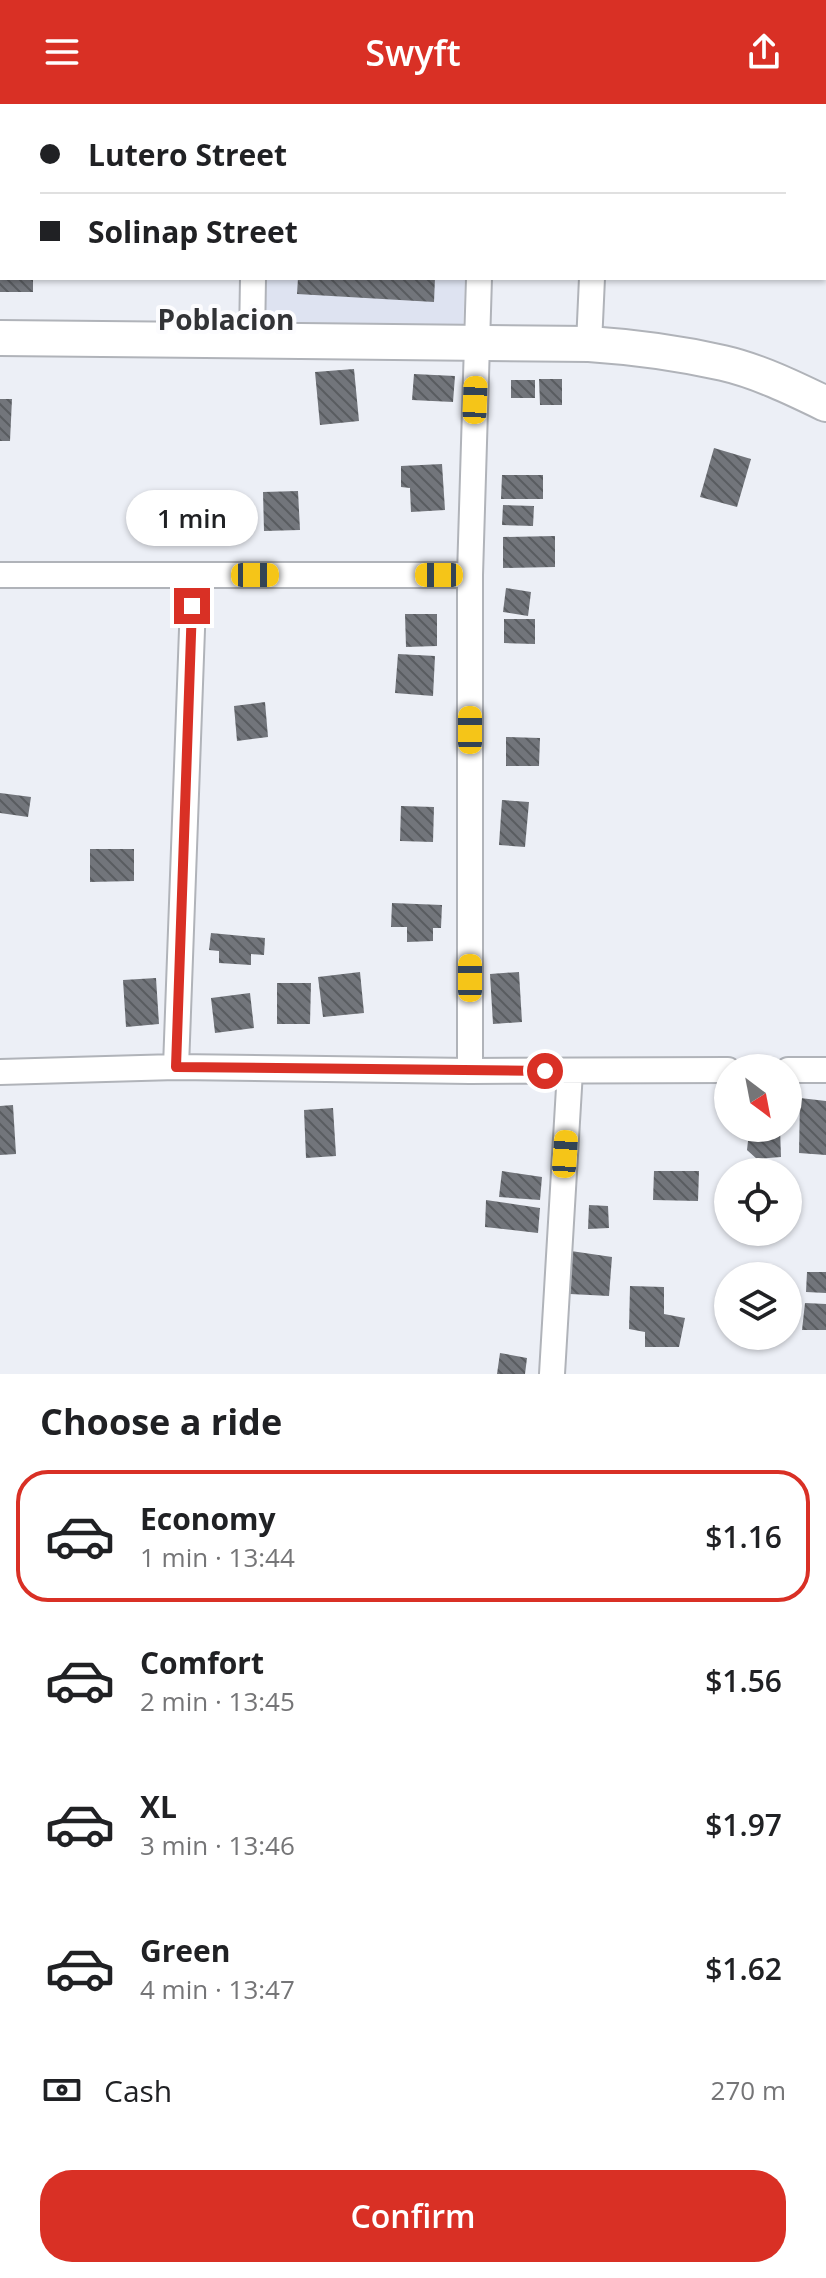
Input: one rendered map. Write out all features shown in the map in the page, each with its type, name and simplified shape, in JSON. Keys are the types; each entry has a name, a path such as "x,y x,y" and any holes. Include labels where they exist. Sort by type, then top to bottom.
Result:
{"main road":[{"path":"0,338 477,341 632,347 725,364 793,388 826,404"}],"street":[{"path":"252,340 253,280"},
{"path":"470,1071 470,575 479,280"},
{"path":"589,344 592,280"},
{"path":"0,575 470,575"},
{"path":"176,1067 194,575"},
{"path":"0,1072 176,1067 714,1070"},
{"path":"802,1070 826,1070"},
{"path":"552,1374 570,1071"}],"shaded area":[{"path":"258,280 465,280 463,330 256,324"}],"building":[{"path":"0,280 33,280 33,292 0,292"},
{"path":"298,280 435,280 434,302 297,294"},
{"path":"354,369 359,421 320,425 315,372"},
{"path":"414,374 455,376 453,402 412,400"},
{"path":"539,379 562,379 562,405 540,405"},
{"path":"511,380 535,380 535,398 511,398"},
{"path":"0,399 12,399 10,441 0,441"},
{"path":"714,448 751,459 737,507 700,497"},
{"path":"442,464 445,510 411,512 410,488 401,487 401,466"},
{"path":"502,475 543,475 543,499 501,499"},
{"path":"298,491 300,530 264,531 263,492"},
{"path":"503,505 534,506 533,526 502,525"},
{"path":"555,536 555,567 503,568 503,537"},
{"path":"506,588 531,592 528,616 503,612"},
{"path":"405,614 437,614 437,646 406,647"},
{"path":"504,619 535,619 535,644 504,643"},
{"path":"398,654 435,656 433,696 395,693"},
{"path":"265,702 268,737 237,741 234,706"},
{"path":"506,737 540,738 539,766 506,766"},
{"path":"0,793 31,797 28,817 0,813"},
{"path":"502,800 529,802 525,847 499,845"},
{"path":"401,806 434,807 433,842 400,841"},
{"path":"90,849 134,849 134,881 90,882"},
{"path":"392,903 442,905 441,928 433,928 433,941 407,942 407,927 391,927"},
{"path":"211,933 265,938 264,955 251,954 251,965 219,963 219,951 209,950"},
{"path":"360,972 364,1013 323,1017 318,977"},
{"path":"519,972 522,1022 493,1024 490,974"},
{"path":"156,978 159,1024 126,1027 123,980"},
{"path":"277,983 311,983 310,1024 277,1024"},
{"path":"250,993 254,1028 215,1033 211,998"},
{"path":"802,1098 826,1101 826,1155 799,1153"},
{"path":"13,1105 16,1154 0,1155 0,1106"},
{"path":"333,1108 336,1156 306,1158 304,1110"},
{"path":"748,1142 780,1142 781,1157 756,1158 747,1150"},
{"path":"502,1171 542,1177 540,1200 499,1197"},
{"path":"654,1171 699,1171 698,1201 653,1200"},
{"path":"486,1200 540,1208 538,1233 485,1227"},
{"path":"589,1205 608,1206 609,1228 588,1229"},
{"path":"571,1251 612,1257 609,1296 570,1294"},
{"path":"807,1272 826,1272 826,1293 806,1292"},
{"path":"630,1286 664,1287 664,1314 685,1318 679,1347 645,1347 645,1332 629,1329"},
{"path":"805,1303 826,1304 826,1330 802,1330"},
{"path":"500,1353 527,1358 525,1374 497,1374"}],"district":[{"name":"Poblacion","path":"226,320"}],"route":[{"path":"192,606 176,1067 545,1071"}]}
